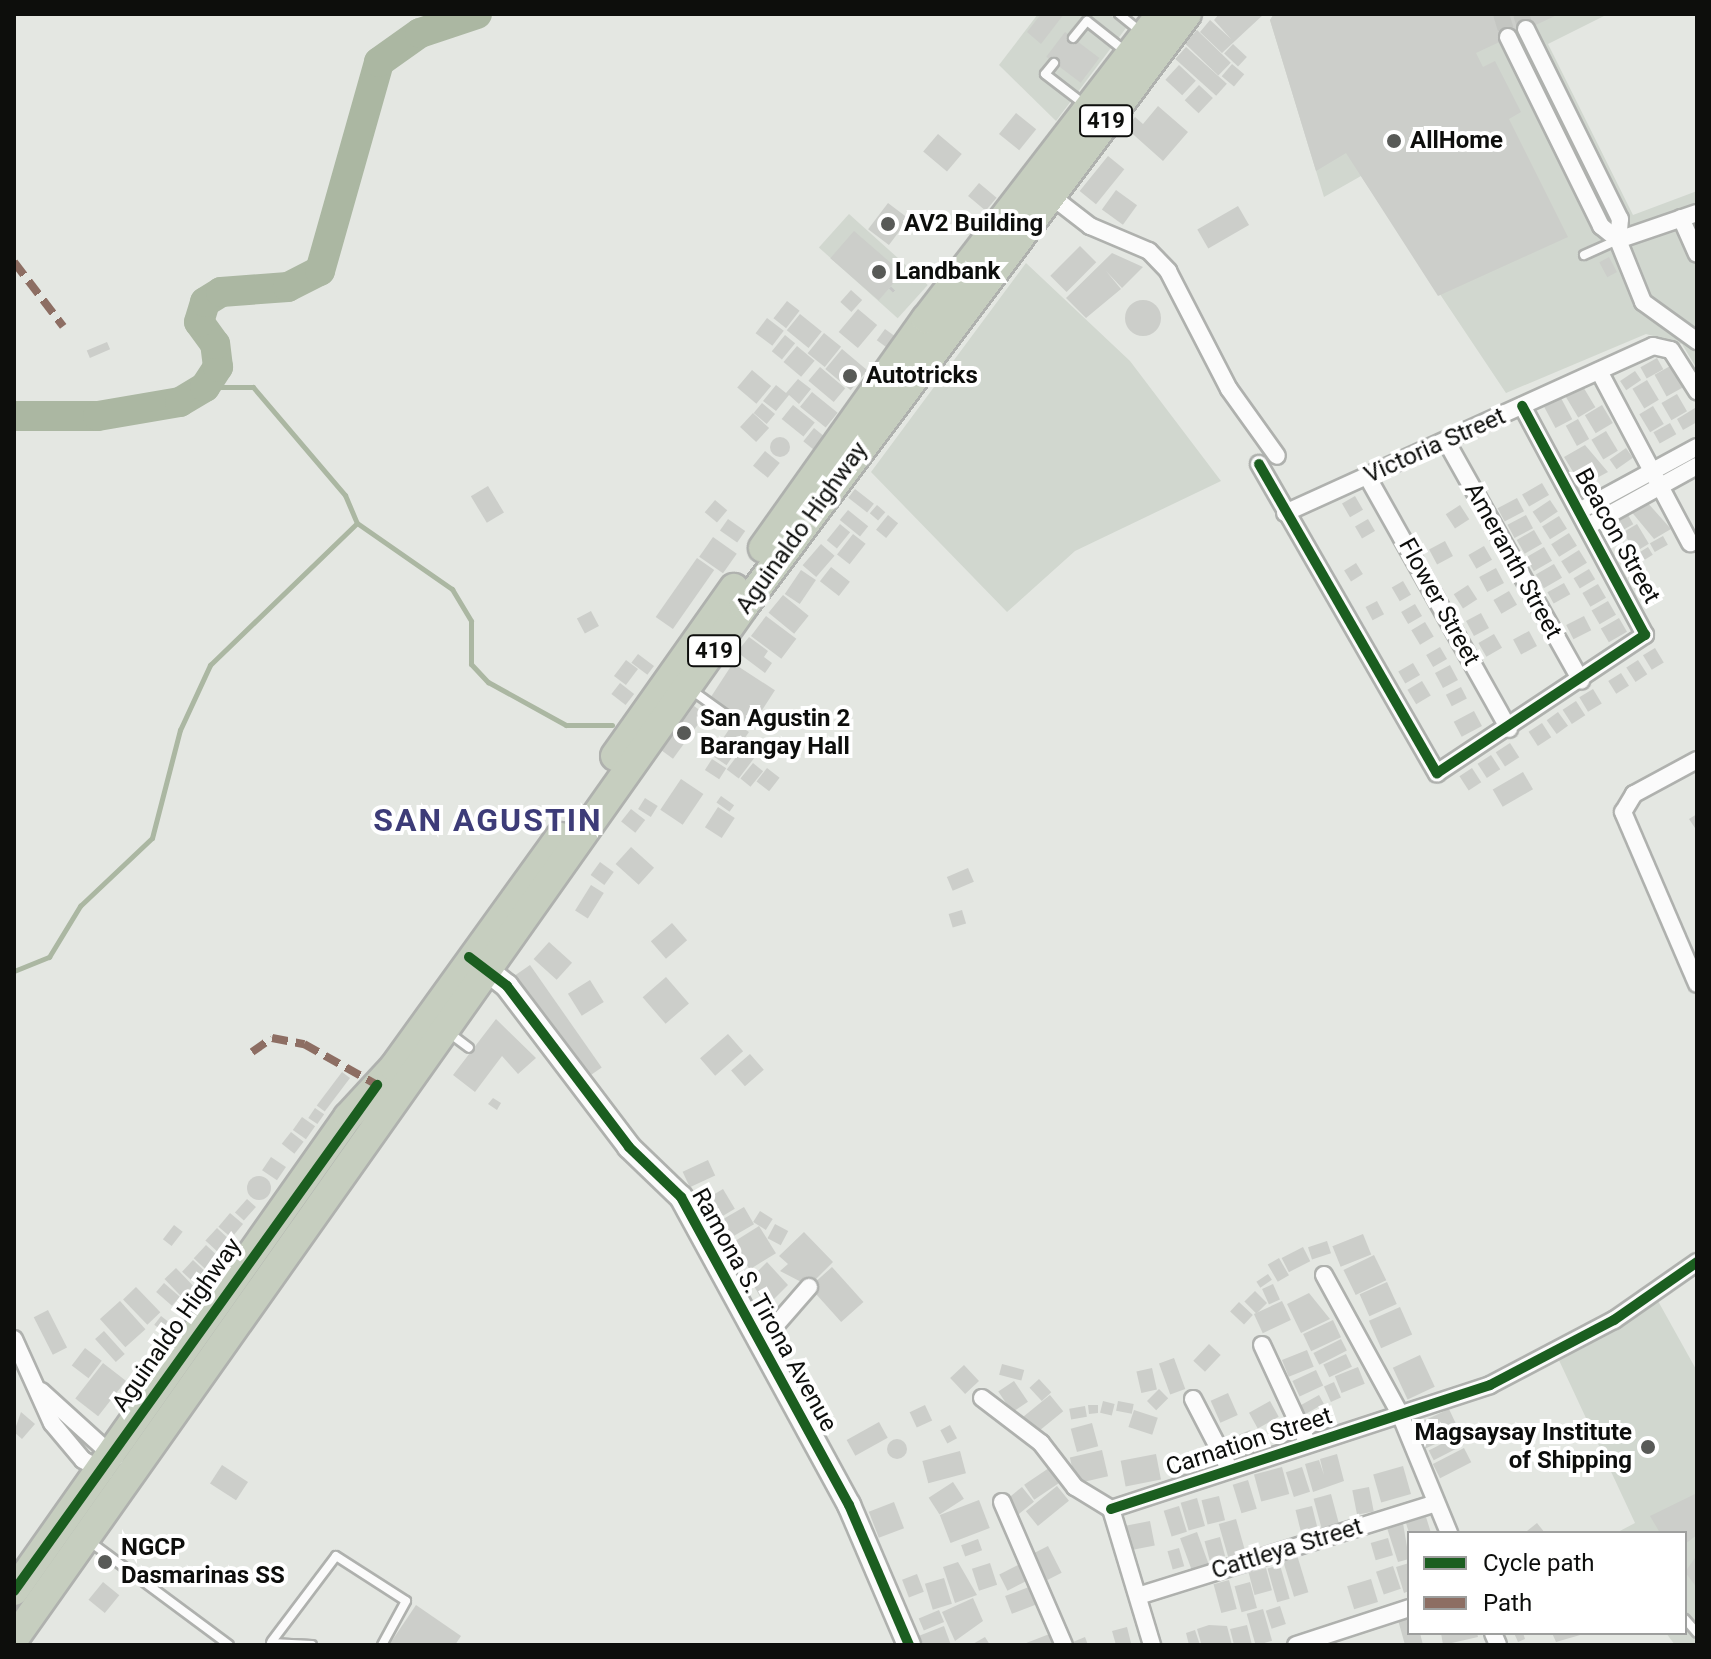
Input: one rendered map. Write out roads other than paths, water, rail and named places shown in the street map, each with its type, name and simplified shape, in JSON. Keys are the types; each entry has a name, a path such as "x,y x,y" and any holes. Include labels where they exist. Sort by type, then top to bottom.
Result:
{"highway":[{"name":"Aguinaldo Highway","path":"1043,190 1090,109 1149,44 1187,14"},
{"name":"Aguinaldo Highway","path":"14,1639 74,1529 105,1462 478,963 935,326 1043,190 1149,44"},
{"name":"Aguinaldo Highway","path":"14,1591 127,1477 444,1029 478,963"}],"street":[{"path":"1526,29 1620,219 1618,240"},
{"path":"1508,37 1601,226 1618,240 1651,313 1697,341"},
{"path":"1043,190 1090,226 1149,251 1168,271 1229,389 1277,456"},
{"path":"1618,240 1689,216 1697,254"},
{"name":"Victoria Street","path":"1285,513 1599,371 1666,346 1697,391"},
{"path":"1599,371 1690,543"},
{"name":"Beacon Street","path":"1285,513 1437,773 1639,643 1645,630 1522,406"},
{"name":"Ameranth Street","path":"1446,441 1581,681"},
{"path":"1590,525 1697,447"},
{"path":"1259,464 1285,513"},
{"path":"1581,510 1656,478 1697,466"},
{"name":"Flower Street","path":"1367,476 1509,729"},
{"path":"1697,760 1634,794 1623,812 1697,984"},
{"name":"Ramona S. Tirona Avenue","path":"478,963 527,1010 629,1147 681,1197 849,1505 909,1645"},
{"name":"Carnation Street","path":"1111,1509 1497,1382 1614,1320 1697,1262"},
{"path":"1324,1275 1400,1414 1448,1531"},
{"path":"761,1342 809,1287"},
{"path":"14,1339 52,1423 127,1477"},
{"path":"1262,1345 1308,1444"},
{"path":"982,1398 1041,1443 1075,1487 1111,1509 1152,1645"},
{"path":"1193,1399 1230,1470"},
{"path":"1002,1502 1064,1645"},
{"name":"Cattleya Street","path":"1138,1596 1436,1503"},
{"path":"1296,1645 1407,1609"}],"lane":[{"path":"1119,14 1149,44"},
{"path":"1073,38 1087,21 1149,44"},
{"path":"1054,63 1045,74 1090,109"},
{"path":"1584,255 1618,240"},
{"path":"680,682 729,717"},
{"path":"444,1029 469,1048"},
{"path":"74,1529 229,1645"},
{"path":"271,1643 336,1556 406,1601 382,1645"},
{"path":"271,1643 312,1645"}],"waterway":[{"path":"14,416 98,416 180,402 205,387 218,367 215,344 199,322 205,302 221,292 288,287 320,271 379,62 420,33 477,14"},
{"path":"205,387 253,387 345,495 357,523"},
{"path":"357,523 452,589 471,621 471,664 488,682 566,725 612,725"},
{"path":"14,971 49,957 80,906 152,838 180,730 210,665 357,523"}],"tunnel":[{"path":"1501,14 1508,37"},
{"path":"1521,14 1526,29"}],"place":[{"name":"AllHome","path":"1394,141"},
{"name":"AV2 Building","path":"888,224"},
{"name":"Landbank","path":"879,272"},
{"name":"Autotricks","path":"850,376"},
{"name":"San Agustin 2 Barangay Hall","path":"684,733"},
{"name":"Magsaysay Institute of Shipping","path":"1648,1447"},
{"name":"NGCP Dasmarinas SS","path":"105,1562"}],"district":[{"name":"SAN AGUSTIN","path":"488,820"}]}
